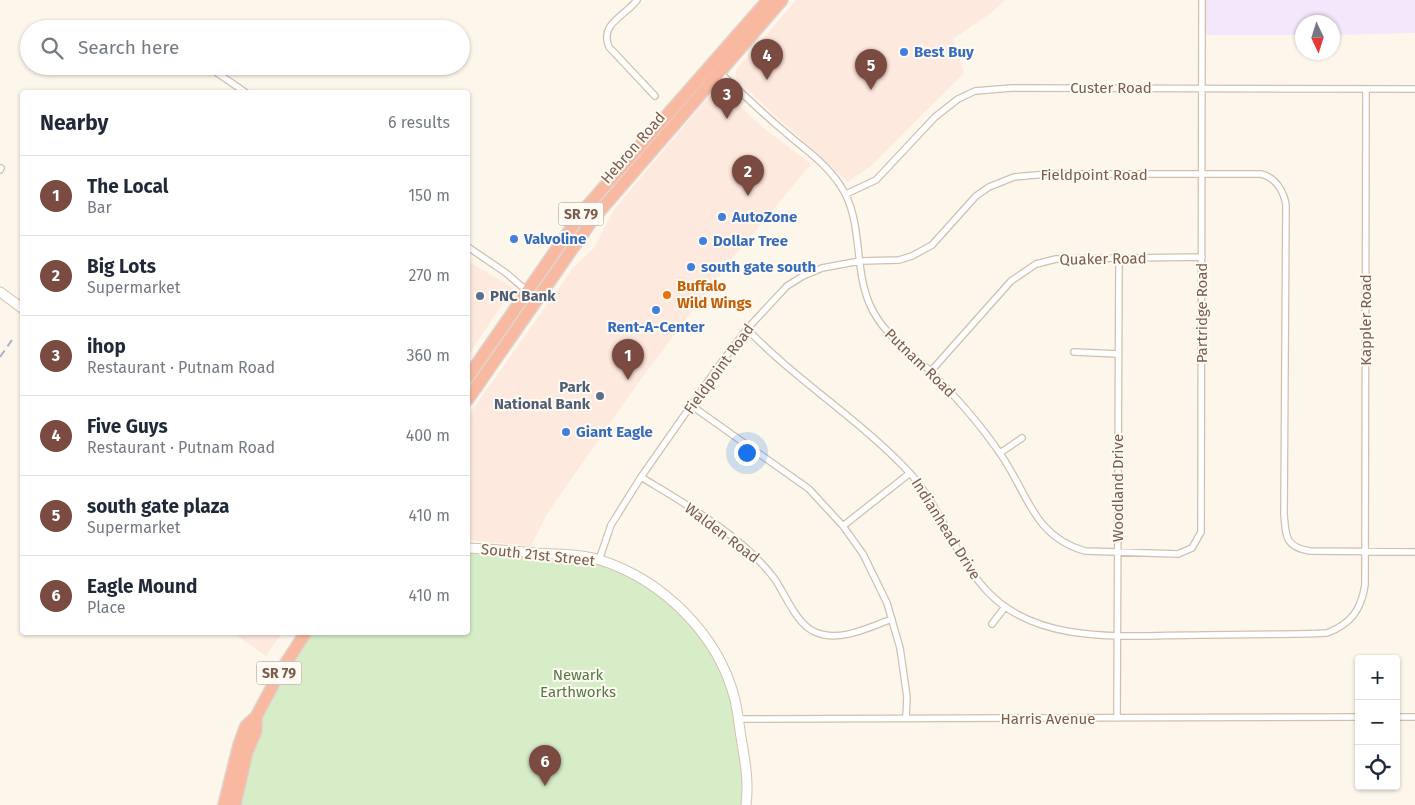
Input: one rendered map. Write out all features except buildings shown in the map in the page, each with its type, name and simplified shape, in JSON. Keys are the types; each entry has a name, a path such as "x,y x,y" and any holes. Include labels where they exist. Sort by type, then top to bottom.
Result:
{"highway":[{"name":"Hebron Road","path":"470,396 593,219 768,0"},
{"name":"Hebron Road","path":"470,374 577,221 715,68 782,0"},
{"path":"540,295 542,278 576,231 577,221"},
{"path":"501,350 501,343 525,307 527,291"},
{"name":"SR 79","path":"224,805 239,745 246,726 256,717 279,674 304,635"},
{"name":"SR 79","path":"235,805 247,752 256,731 256,717"}],"main road":[{"path":"0,292 20,307"},
{"name":"South 21st Street","path":"470,548 551,554 599,560 630,573 665,595 690,617 711,645 727,676 735,700 748,774 746,805"}],"street":[{"path":"638,0 609,28 606,40 609,47 655,96"},
{"name":"Partridge Road","path":"1118,552 1182,554 1192,548 1201,535 1202,0"},
{"name":"Putnam Road","path":"715,68 765,115 820,162 846,194 852,212 869,303 884,331 931,371 962,404 1000,453 1028,504 1046,530 1071,547 1085,551 1118,552"},
{"path":"220,75 242,90"},
{"name":"Custer Road","path":"846,194 876,180 940,112 958,99 975,91 1012,88 1415,89"},
{"name":"Kappler Road","path":"1366,89 1366,552"},
{"name":"Fieldpoint Road","path":"599,560 611,525 641,477 746,329 787,286 802,276 822,268 860,261 899,260 921,252 940,237 976,196 989,187 1011,177 1048,174 1265,175 1277,183 1283,192 1286,205 1284,514 1286,537 1298,549 1415,552"},
{"path":"470,248 506,273 527,291"},
{"name":"Quaker Road","path":"931,371 1011,281 1027,268 1056,259 1202,257"},
{"name":"Woodland Drive","path":"1117,718 1119,258"},
{"name":"Indianhead Drive","path":"746,329 764,348 859,424 910,473 943,523 967,566 988,593 1005,607 1025,619 1074,632 1118,636 1327,633 1340,628 1359,610 1365,585 1366,552"},
{"path":"1074,352 1118,354"},
{"path":"692,406 809,488 843,526 863,554 878,581 892,619 904,671 906,718"},
{"path":"1000,453 1022,438"},
{"path":"843,526 910,473"},
{"name":"Walden Road","path":"641,477 719,528 754,556 774,579 803,623 814,632 836,636 892,619"},
{"path":"992,624 1005,607"},
{"name":"Harris Avenue","path":"738,719 1355,717"},
{"path":"1400,717 1415,717"}],"shaded area":[{"path":"796,0 1005,0 990,14 953,39 964,73 871,166 848,182 736,79 736,70"},
{"path":"1206,0 1415,0 1415,33 1340,35 1340,15 1295,15 1295,35 1206,35"},
{"path":"723,91 766,130 811,164 732,259 638,383 547,514 531,546 470,540 470,413 573,268 594,248 615,208 710,95"},
{"path":"470,262 513,288 470,353"},
{"path":"236,635 281,635 266,656"}],"green space":[{"name":"Newark Earthworks","path":"470,548 599,560 665,595 701,631 735,700 746,805 235,805 256,717 305,635 470,635"}],"railway":[{"path":"0,357 12,340"}],"place":[{"name":"Best Buy","path":"904,52"},
{"name":"Five Guys","path":"767,80"},
{"name":"south gate plaza","path":"871,90"},
{"name":"ihop","path":"727,119"},
{"name":"Big Lots","path":"748,196"},
{"name":"AutoZone","path":"722,217"},
{"name":"Valvoline","path":"514,239"},
{"name":"Dollar Tree","path":"703,241"},
{"name":"south gate south","path":"691,267"},
{"name":"Buffalo Wild Wings","path":"667,295"},
{"name":"PNC Bank","path":"480,296"},
{"name":"Rent-A-Center","path":"656,310"},
{"name":"The Local","path":"628,380"},
{"name":"Park National Bank","path":"600,396"},
{"name":"Giant Eagle","path":"566,432"},
{"name":"Eagle Mound","path":"545,786"}]}
